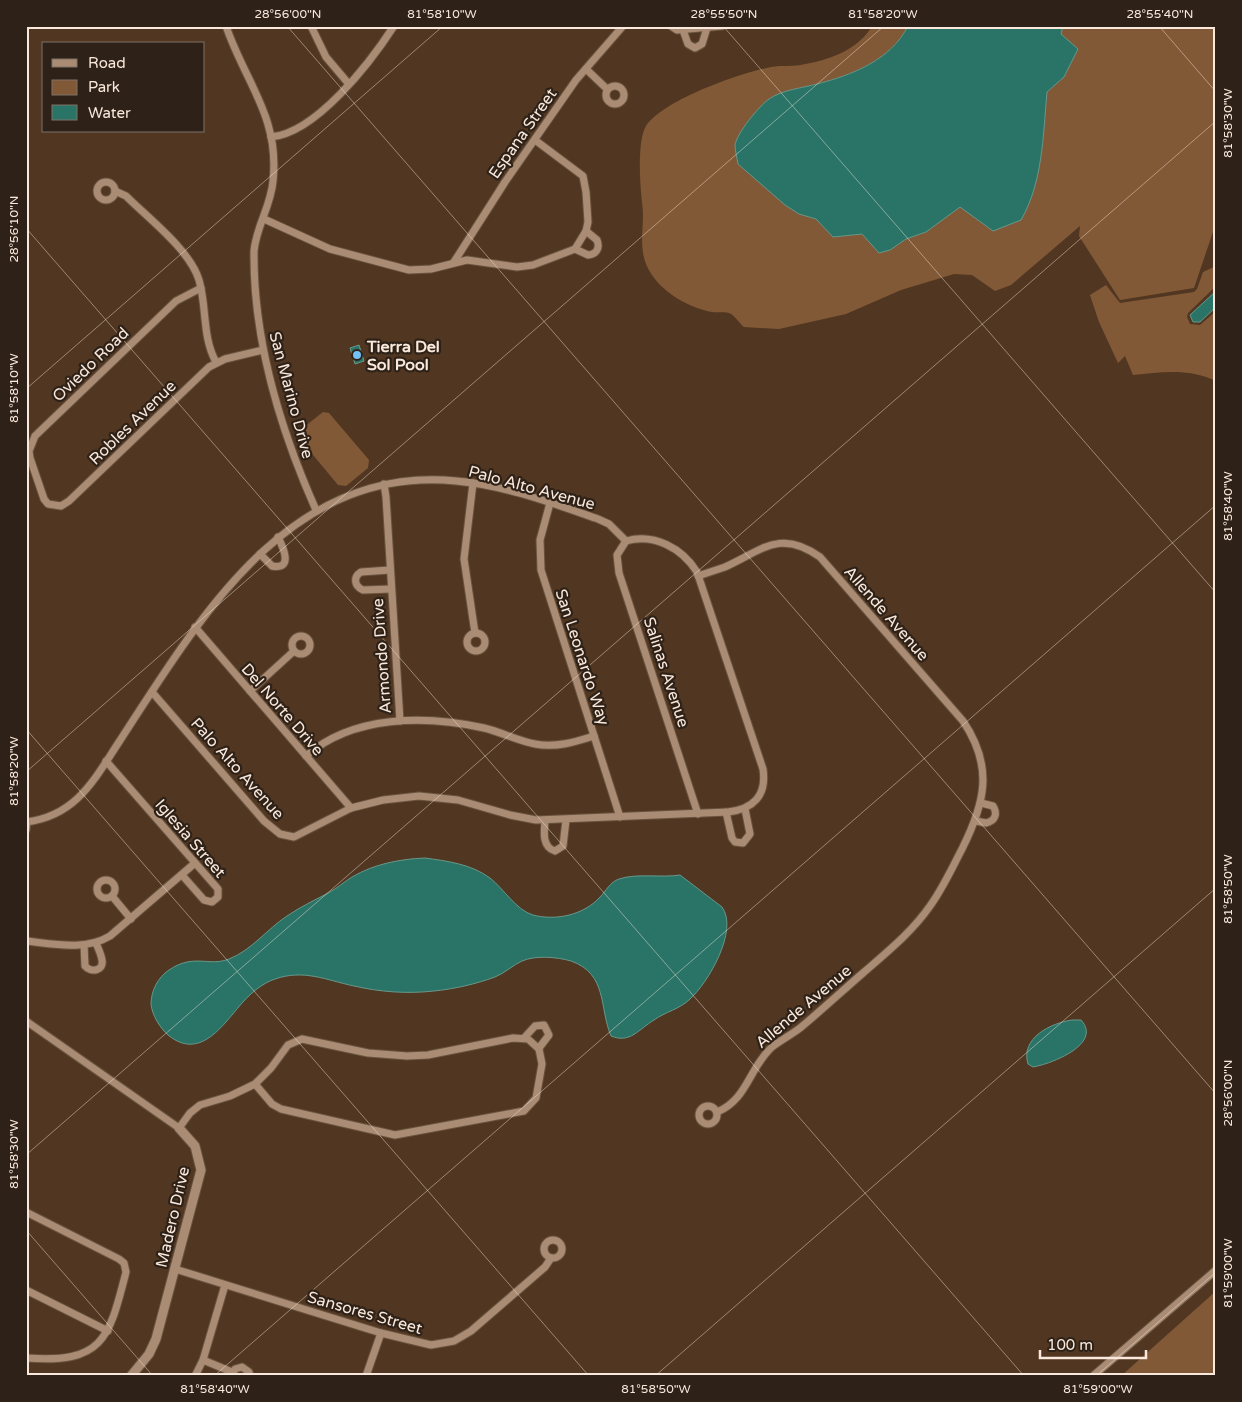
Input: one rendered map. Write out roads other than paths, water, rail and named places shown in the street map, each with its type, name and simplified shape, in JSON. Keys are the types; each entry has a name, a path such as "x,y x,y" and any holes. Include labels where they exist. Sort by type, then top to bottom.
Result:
{"street":[{"name":"San Marino Drive","path":"226,26 232,44 265,112 271,137 273,183 264,219 254,241 263,350 300,474 316,510"},
{"path":"311,26 326,56 348,83"},
{"path":"271,137 289,134 309,123 348,83 394,26"},
{"name":"Espana Street","path":"454,262 505,182 535,140 586,69 623,26"},
{"path":"671,26 683,30 722,26"},
{"path":"683,30 688,44 695,48 702,44 707,28"},
{"path":"586,69 607,89"},
{"path":"264,219 330,249 410,270 430,269 466,260 524,268 575,249 586,232 588,222 586,192 582,176 535,140"},
{"path":"115,191 126,196 190,262 201,288 208,339 216,362"},
{"path":"575,249 588,255 598,248 598,240 586,232"},
{"name":"Oviedo Road","path":"37,479 29,451 35,436 176,301 201,288"},
{"name":"Robles Avenue","path":"37,479 48,504 61,506 216,362 263,350"},
{"name":"Palo Alto Avenue","path":"27,822 54,815 67,808 87,788 195,627 260,554 316,510 345,496 384,484 438,480 473,483 550,503 609,524 626,541"},
{"path":"473,483 464,560 476,633"},
{"name":"Armondo Drive","path":"384,484 400,721"},
{"name":"San Leonardo Way","path":"550,503 540,540 541,570 620,817"},
{"path":"260,554 272,566 281,566 285,563 286,554 278,538"},
{"path":"626,541 641,539 668,545 688,558 698,576 763,769 763,790 755,803 745,809 750,834 743,843 735,842 732,838 726,812"},
{"name":"Salinas Avenue","path":"626,541 617,555 619,573 698,814"},
{"name":"Allende Avenue","path":"698,576 725,566 769,545 794,545 820,556 972,734 982,768 984,784 982,803 976,821 940,891 920,919 897,943 833,1000 766,1053 742,1094 728,1108 717,1112"},
{"name":"Armondo Drive","path":"390,570 361,572 355,581 364,590 391,589"},
{"name":"Del Norte Drive","path":"195,627 351,808"},
{"path":"250,691 294,651"},
{"name":"Palo Alto Avenue","path":"152,692 264,821 280,834 294,837 327,818 351,808 402,797 437,797 472,803 521,818 544,821 698,814 745,809"},
{"path":"306,756 324,741 340,733 400,721 433,720 459,724 495,731 533,744 542,745 566,744 594,736"},
{"name":"Iglesia Street","path":"106,761 218,889 216,900 204,900 182,875"},
{"path":"976,821 986,823 994,819 996,815 993,806 982,803"},
{"path":"544,821 546,844 549,849 555,851 563,846 566,820"},
{"path":"26,830 27,822"},
{"path":"26,940 84,945 96,943 110,936 195,863"},
{"path":"112,896 131,919"},
{"path":"84,945 85,966 91,971 95,971 102,966 96,943"},
{"name":"Madero Drive","path":"26,1021 179,1128 195,1146 201,1170 156,1339 149,1354 131,1376"},
{"path":"524,1038 535,1026 541,1025 546,1028 549,1033 548,1038 538,1048"},
{"path":"179,1128 197,1107 230,1096 255,1084 271,1068 288,1045 302,1039 372,1053 407,1056 454,1050 514,1038 524,1038 538,1048 542,1057 538,1093 534,1102 527,1109 498,1117 400,1135 376,1132 281,1109 272,1104 255,1084"},
{"path":"26,1212 124,1263 126,1272 114,1318 108,1331 94,1347 76,1356 49,1360 26,1358"},
{"name":"Sansores Street","path":"175,1269 381,1333 432,1345 458,1339 472,1331 545,1267 551,1258"},
{"path":"1094,1376 1216,1270"},
{"path":"195,1376 203,1360 225,1285"},
{"path":"26,1290 108,1331"},
{"path":"366,1376 381,1333"},
{"path":"203,1360 232,1374 238,1367 242,1367 249,1372 250,1376"}],"water":[{"path":"908,26 1063,26 1061,34 1078,49 1064,77 1047,92 1038,174 1034,190 1021,220 993,231 960,207 926,232 906,239 890,250 879,253 862,234 833,237 816,219 799,214 785,205 738,164 735,145 749,120 769,99 786,91 817,84 857,71 892,48"},
{"path":"1216,291 1216,307 1200,322 1193,322 1190,315"},
{"name":"Tierra Del Sol Pool","path":"359,345 364,361 355,364 350,348"},
{"path":"425,858 459,864 483,873 521,909 542,917 560,917 578,912 593,903 613,882 619,879 633,876 680,875 722,907 726,917 727,929 724,942 713,969 690,999 658,1017 629,1037 624,1038 611,1036 597,983 591,974 583,967 571,961 546,957 522,961 499,975 480,982 424,992 374,990 315,976 286,976 258,988 246,998 220,1029 201,1042 191,1044 180,1042 162,1029 153,1012 151,1004 152,994 158,980 169,970 186,962 215,962 229,959 252,945 292,913 330,892 360,872 387,863"},
{"path":"1081,1020 1086,1029 1085,1037 1080,1045 1051,1062 1033,1067 1028,1064 1027,1055 1029,1047 1039,1033 1055,1024"}],"place":[{"name":"Tierra Del Sol Pool","path":"357,355"}]}
